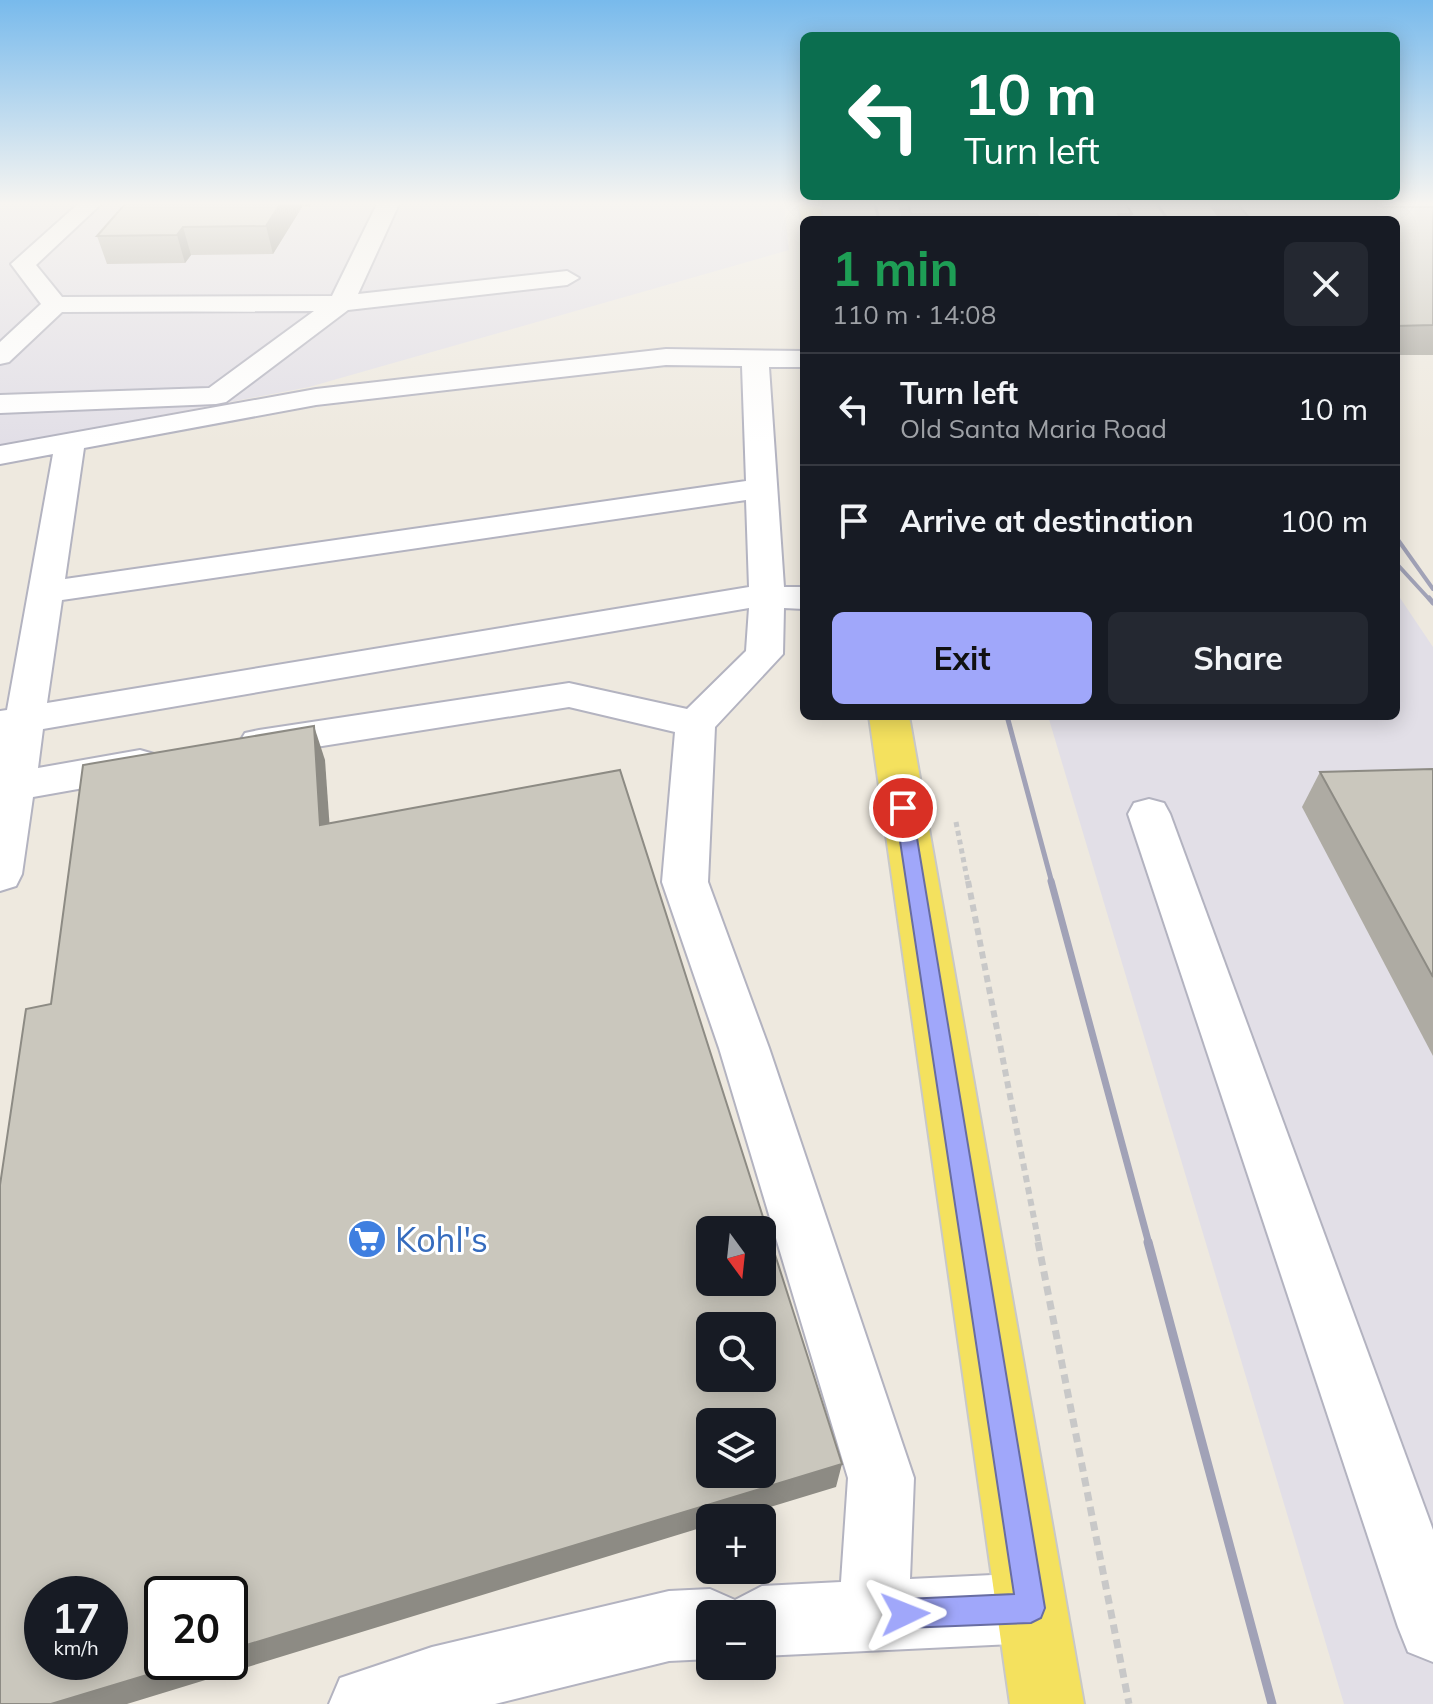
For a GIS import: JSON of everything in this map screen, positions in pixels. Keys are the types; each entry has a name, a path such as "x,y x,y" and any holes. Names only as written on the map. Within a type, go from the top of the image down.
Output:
{"main road":[{"path":"890,720 1047,1704"}],"lane":[{"path":"38,284 55,305"},
{"path":"0,404 216,396 341,303 350,284"},
{"path":"0,356 55,305 341,303 517,284"},
{"path":"0,455 316,397 666,357 800,359"},
{"path":"755,358 767,597 764,654 695,724 685,882 744,1048 881,1478 874,1615"},
{"path":"0,874 14,786 12,722 45,592 70,444"},
{"path":"45,592 761,488"},
{"path":"12,722 741,597 800,598"},
{"path":"225,749 569,695 695,724"},
{"path":"14,786 180,757"},
{"path":"1149,814 1433,1627"},
{"path":"776,1620 1031,1608"},
{"path":"366,1704 432,1683 669,1626 696,1625"}],"path":[{"path":"953,810 1129,1704"}],"shaded area":[{"path":"0,284 672,284 309,387 0,446"},
{"path":"1400,598 1433,647 1433,1704 1344,1704 1049,720 1400,720"}],"building":[{"path":"1400,284 1433,284 1433,325 1400,326"},
{"name":"Kohl's","path":"314,726 320,825 620,770 763,1216 696,1216 696,1296 776,1296 776,1258 842,1464 776,1484 776,1408 696,1408 696,1488 763,1488 710,1504 696,1504 696,1508 248,1645 248,1576 144,1576 144,1676 51,1704 0,1704 0,1185 26,1009 51,1004 83,765"},
{"path":"1433,769 1433,977 1320,772"}],"railway":[{"path":"1400,543 1433,589"},
{"path":"1400,567 1430,600"},
{"path":"1429,598 1433,603"},
{"path":"1008,720 1052,883"},
{"path":"1051,881 1149,1244"},
{"path":"1148,1242 1272,1704"}],"place":[{"name":"Kohl's","path":"367,1239"}],"route":[{"path":"903,808 1031,1608 905,1614"}]}
